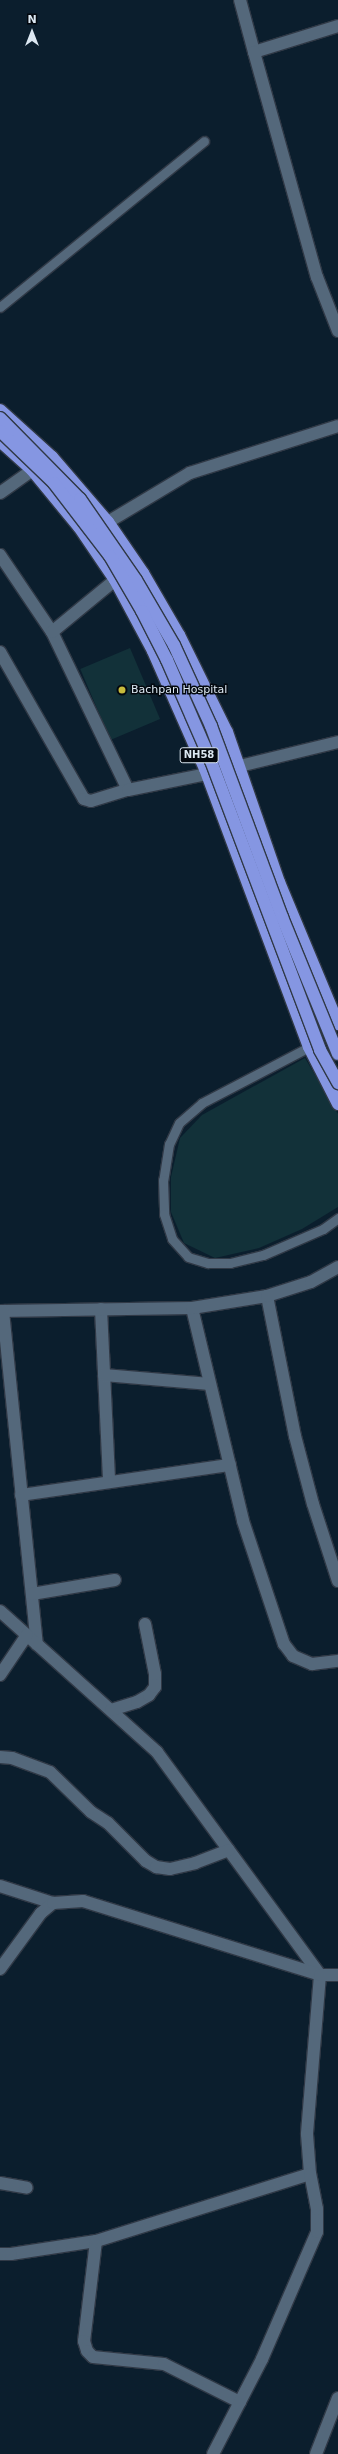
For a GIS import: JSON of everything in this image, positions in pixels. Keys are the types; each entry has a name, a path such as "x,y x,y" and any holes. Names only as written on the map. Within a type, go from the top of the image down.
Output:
{"highway":[{"name":"NH58","path":"0,410 52,457 108,522 143,573 179,635 217,710 239,766 278,882 338,1024"},
{"path":"0,418 80,499 136,580 174,645 211,726 282,917 338,1054"},
{"path":"0,431 54,483 110,556 142,611 166,660 211,761 320,1050 338,1084"},
{"name":"NH58","path":"0,441 32,470 79,527 115,580 153,651 207,774 309,1047 338,1104"}],"street":[{"path":"240,0 317,277 338,332"},
{"path":"254,52 338,26"},
{"path":"108,522 190,473 338,426"},
{"path":"0,493 52,457"},
{"path":"0,555 52,632 128,790"},
{"path":"52,632 115,580"},
{"path":"0,652 84,799 91,801 128,790 207,774 338,742"},
{"path":"37,1644 1,1311 192,1308 267,1296 311,1282 338,1267"},
{"path":"267,1296 295,1436 313,1504 338,1581"},
{"path":"192,1308 243,1520 284,1644 293,1656 312,1664 338,1661"},
{"path":"101,1309 109,1480"},
{"path":"104,1375 210,1384"},
{"path":"21,1495 109,1480 230,1465"},
{"path":"32,1594 114,1580"},
{"path":"0,1611 158,1752 320,1975 307,2134 310,2174 317,2209 317,2232 262,2359 213,2454"},
{"path":"111,1710 150,1696 155,1687 155,1674 145,1624"},
{"path":"0,1675 27,1636"},
{"path":"0,1757 12,1758 50,1772 91,1812 108,1823 146,1861 156,1867 170,1868 195,1863 229,1850"},
{"path":"0,1886 53,1903 83,1901 320,1975 338,1974"},
{"path":"0,1969 41,1913 53,1903"},
{"path":"0,2254 11,2254 96,2242 310,2174"},
{"path":"0,2183 27,2188"},
{"path":"96,2242 84,2341 87,2351 93,2357 164,2364 240,2402"},
{"path":"316,2454 338,2398"}],"lane":[{"path":"0,307 204,141"},
{"path":"309,1047 202,1103 179,1123 169,1144 163,1180 164,1214 172,1239 188,1257 208,1263 230,1263 263,1255 323,1229 338,1218"}],"building":[{"path":"130,648 160,719 110,740 80,669"},
{"path":"305,1058 338,1114 338,1207 302,1229 259,1248 215,1258 184,1243 171,1212 171,1177 180,1138 202,1115"}],"place":[{"name":"Bachpan Hospital","path":"122,690"}]}
